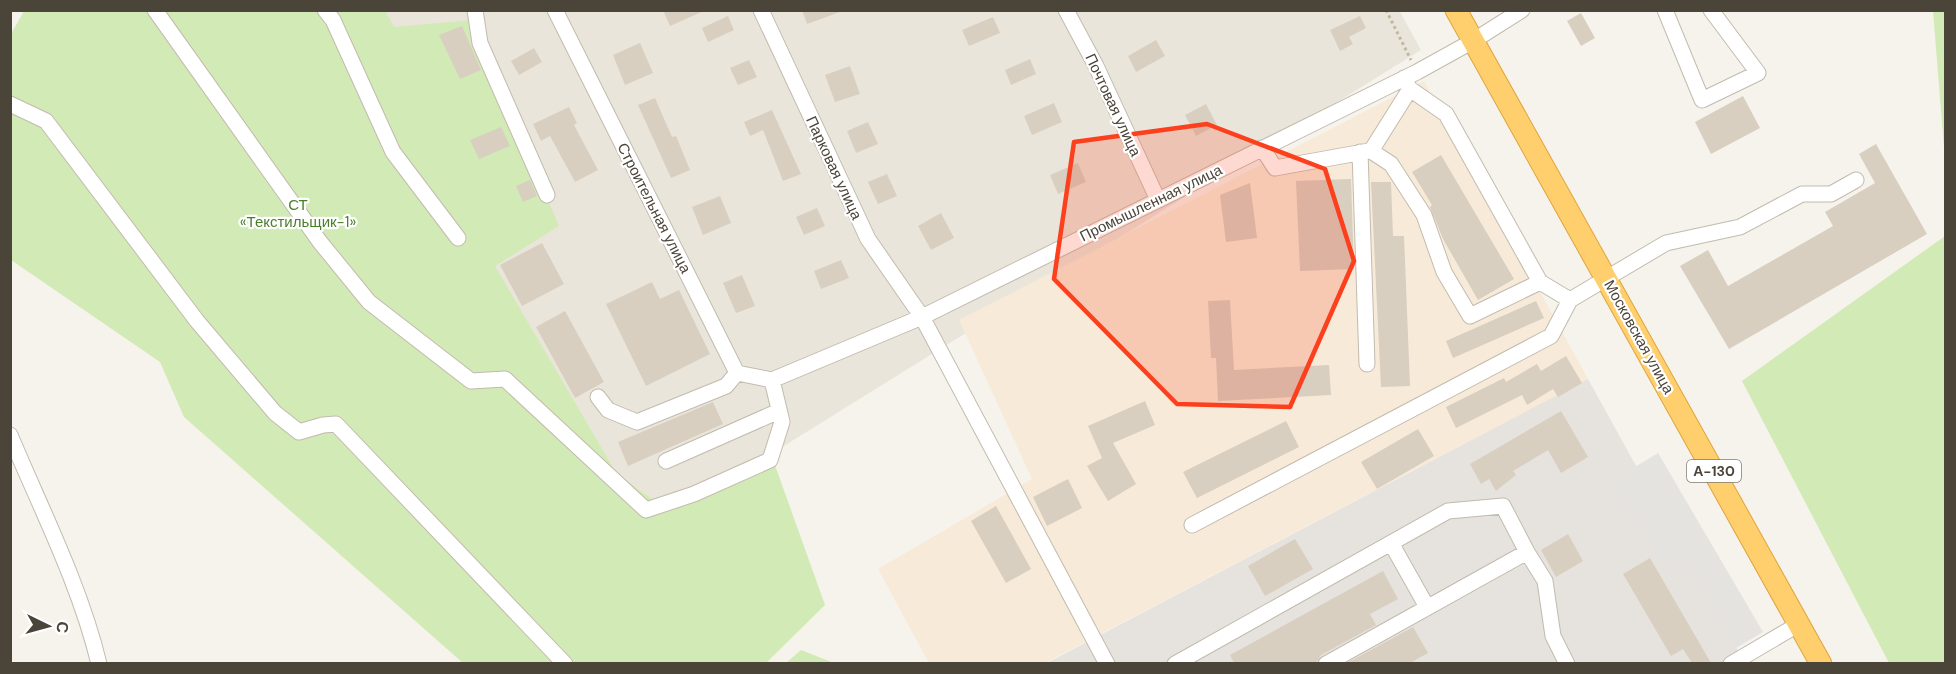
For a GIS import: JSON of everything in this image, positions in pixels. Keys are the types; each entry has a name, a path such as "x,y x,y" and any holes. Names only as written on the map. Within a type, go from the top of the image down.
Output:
{"highway":[{"name":"Московская улица","path":"1456,10 1821,663"}],"street":[{"path":"155,10 307,224 369,302 471,381 505,379 646,510 694,494 770,459 782,422 772,380 737,373 726,386 637,422 608,410 598,397"},
{"path":"325,10 333,20 393,152 458,238"},
{"name":"Строительная улица","path":"555,10 737,373"},
{"name":"Парковая улица","path":"761,10 868,239 922,317 1107,663"},
{"name":"Почтовая улица","path":"1066,10 1096,66 1158,200"},
{"name":"Промышленная улица","path":"772,380 922,317 1262,148 1410,79 1522,10"},
{"path":"1665,10 1702,100 1758,73 1712,10"},
{"path":"478,11 480,43 547,195"},
{"path":"1366,364 1366,152 1410,79 1446,114 1540,282 1570,300"},
{"path":"10,104 46,121 198,321 275,413 299,432 323,424 336,424 565,663"},
{"path":"1262,148 1275,168 1366,152 1391,164 1424,215 1444,273 1470,316 1540,282"},
{"path":"1192,525 1551,336 1570,300 1666,243 1740,227 1802,194 1831,194 1856,180"},
{"path":"666,461 779,411"},
{"path":"10,435 72,584 93,639 99,663"},
{"path":"1175,663 1448,511 1503,506 1545,581 1553,636 1567,663"},
{"path":"1391,543 1427,607"},
{"path":"1326,663 1527,552"},
{"path":"1731,663 1799,624"}],"path":[{"path":"1386,10 1410,79"}],"highlighted area":[{"path":"1207,124 1325,169 1354,261 1290,407 1177,404 1054,279 1074,142"}],"shaded area":[{"path":"1399,10 1421,50 771,454 657,502 617,474 494,266 385,11"},
{"path":"1424,81 1588,379 1045,663 929,663 878,569 1032,479 959,320"},
{"path":"1588,379 1745,663 1045,664"},
{"path":"1658,453 1763,632 1736,648 1688,566 1669,577 1612,481"}],"green space":[{"name":"СТ «Текстильщик-1»","path":"385,10 394,27 472,20 559,226 495,266 617,474 657,502 771,454 825,605 766,663 463,663 184,417 160,362 11,260 11,34 24,11"},
{"path":"1933,11 1945,11 1945,160"},
{"path":"1945,236 1945,663 1889,663 1742,381"},
{"path":"801,650 834,663 786,663"}],"building":[{"path":"663,10 706,10 670,26"},
{"path":"802,10 839,10 840,12 807,24"},
{"path":"1581,13 1595,38 1581,46 1567,21"},
{"path":"728,16 734,30 708,42 702,28"},
{"path":"1360,16 1366,28 1349,37 1353,44 1340,51 1330,30"},
{"path":"993,17 1000,33 969,46 962,30"},
{"path":"462,26 481,70 460,79 439,35"},
{"path":"1156,40 1165,56 1136,72 1128,56"},
{"path":"640,43 653,73 625,85 613,55"},
{"path":"534,48 542,62 519,75 511,61"},
{"path":"1030,59 1036,74 1011,85 1005,70"},
{"path":"749,60 757,77 738,85 730,68"},
{"path":"850,66 860,94 835,102 825,75"},
{"path":"1743,96 1760,128 1711,154 1695,122"},
{"path":"655,98 672,137 676,136 690,170 671,178 638,105"},
{"path":"1054,103 1062,122 1032,135 1024,116"},
{"path":"1206,104 1217,125 1196,136 1185,115"},
{"path":"569,107 577,123 574,125 598,170 575,182 550,136 541,141 533,124"},
{"path":"772,110 801,174 783,181 763,130 750,136 744,122"},
{"path":"868,122 878,144 856,153 847,131"},
{"path":"501,127 510,146 479,159 470,140"},
{"path":"1876,144 1927,234 1729,349 1680,266 1708,250 1728,286 1833,226 1825,212 1875,183 1859,154"},
{"path":"1441,155 1514,279 1478,300 1443,239 1430,207 1432,205 1412,172"},
{"path":"1078,163 1086,182 1058,194 1050,175"},
{"path":"887,174 897,196 878,204 868,182"},
{"path":"1351,179 1354,269 1300,271 1296,181"},
{"path":"530,180 537,196 523,202 516,186"},
{"path":"1371,182 1391,182 1393,236 1404,236 1410,386 1381,387"},
{"path":"1250,183 1257,238 1226,242 1220,195"},
{"path":"720,196 731,223 703,235 692,207"},
{"path":"817,208 825,226 804,235 796,217"},
{"path":"941,213 954,238 931,250 918,226"},
{"path":"542,243 564,284 522,306 500,265"},
{"path":"841,260 849,278 821,289 814,271"},
{"path":"742,275 755,306 736,313 723,283"},
{"path":"652,282 660,299 679,290 710,354 646,386 606,304"},
{"path":"1230,300 1234,370 1329,365 1331,395 1218,401 1216,358 1211,358 1208,301"},
{"path":"1536,301 1544,318 1453,358 1446,341"},
{"path":"565,311 604,382 575,398 536,327"},
{"path":"1566,356 1582,383 1558,397 1553,389 1527,405 1522,395 1456,428 1446,407 1504,378 1506,382 1537,364 1541,371"},
{"path":"1145,401 1155,425 1113,443 1136,484 1108,501 1087,466 1102,458 1088,426"},
{"path":"713,402 723,424 628,466 618,442"},
{"path":"1561,411 1588,457 1561,473 1548,450 1513,471 1516,475 1496,491 1489,479 1481,484 1470,464"},
{"path":"1286,421 1299,447 1197,498 1183,472"},
{"path":"1418,429 1434,456 1377,489 1361,462"},
{"path":"1068,479 1082,508 1047,526 1033,497"},
{"path":"996,506 1031,569 1006,583 971,521"},
{"path":"1568,534 1583,561 1556,577 1541,550"},
{"path":"1295,539 1313,569 1265,596 1248,566"},
{"path":"1650,558 1711,663 1692,663 1683,649 1671,656 1623,574"},
{"path":"1383,571 1398,599 1370,614 1376,625 1321,655 1316,663 1234,663 1230,655"},
{"path":"1413,627 1428,653 1410,663 1347,663"}]}
